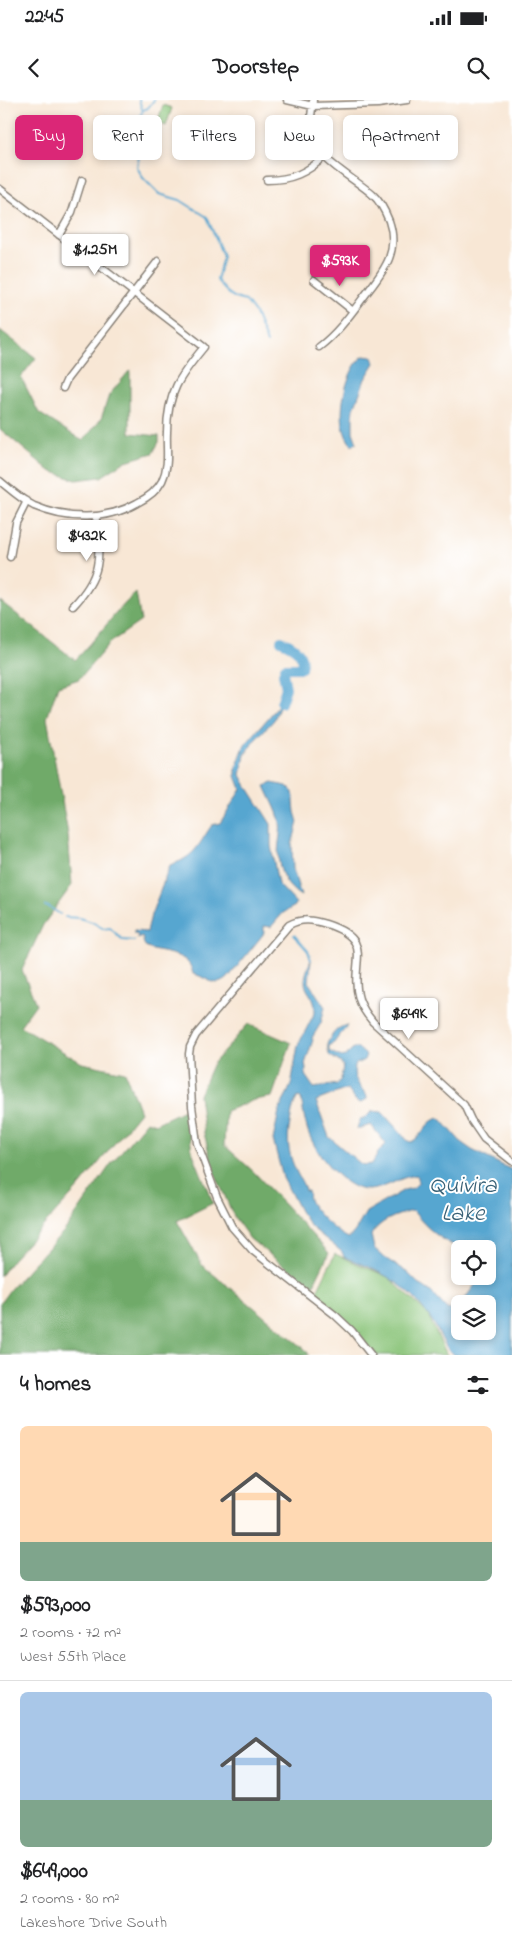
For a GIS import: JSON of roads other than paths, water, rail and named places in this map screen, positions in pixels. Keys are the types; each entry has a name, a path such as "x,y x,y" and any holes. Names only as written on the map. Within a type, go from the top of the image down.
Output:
{"street":[{"path":"287,100 313,103 378,104 407,100"},
{"path":"267,180 281,180 304,174 320,160"},
{"path":"319,347 334,336 382,274 394,242 384,210 374,196 329,160"},
{"path":"59,235 72,212 82,180"},
{"path":"0,189 204,347 186,369 174,390 167,418 167,467 161,482 148,497 125,510 80,517 56,513 33,506 0,481"},
{"path":"63,388 66,379 158,261"},
{"path":"314,280 353,311"},
{"path":"10,557 16,523 27,502"},
{"path":"73,606 87,591 96,575 99,559 96,516"},
{"path":"371,1355 352,1331 335,1315 253,1251 237,1236 226,1218 201,1157 194,1130 189,1054 190,1047 196,1036 289,925 301,920 308,920 344,930 356,943 358,951 358,998 366,1014 464,1104 484,1139 512,1161"}],"water":[{"path":"363,356 373,357 375,363 365,379 353,411 353,432 357,443 352,445 346,437 343,426 343,399 346,386 356,363"},
{"path":"281,703 274,720 254,741 245,755 241,775 271,824 271,846 278,884 296,903 295,906 283,913 271,927 264,926 264,933 228,978 215,983 193,974 187,961 175,955 147,948 142,937 137,939 138,935 134,934 134,931 147,932 151,915 170,865 189,856 197,848 212,825 220,823 241,789 236,776 236,769 244,746"},
{"path":"272,783 287,786 293,792 298,822 292,845 293,869 301,896 285,880 278,858 280,822 265,786"},
{"name":"Quivira Lake","path":"311,960 309,983 325,1007 321,1023 312,1038 305,1064 305,1075 314,1088 337,1084 341,1079 343,1066 329,1055 327,1044 332,1035 340,1028 347,1025 334,1043 329,1045 329,1051 342,1057 347,1055 353,1048 358,1048 366,1055 364,1060 356,1064 354,1073 367,1099 361,1103 357,1102 347,1089 316,1101 329,1137 361,1164 372,1164 379,1151 386,1144 371,1125 357,1129 360,1119 365,1118 372,1111 382,1112 411,1142 419,1136 431,1121 440,1118 462,1143 512,1170 512,1355 453,1355 446,1347 431,1319 413,1297 393,1280 371,1268 344,1257 342,1252 311,1227 300,1211 283,1178 273,1140 279,1111 291,1085 298,1045 315,1012 313,999 305,986","holes":["298,1097 301,1098 306,1125 316,1148 331,1168 350,1184 359,1189 369,1190 381,1188 410,1176 416,1175 418,1177 418,1183 413,1188 404,1190 366,1212 349,1238 332,1227 315,1209 292,1161 288,1143 289,1130 293,1106"]}],"waterway":[{"path":"139,100 142,109"},
{"path":"154,100 148,108 143,110 137,123 141,146 137,167 143,178 159,194 180,200 207,217 223,256 217,280 229,294 246,301 255,313 267,343"},
{"path":"281,641 290,645 300,654 302,663 301,668 285,668 283,673 286,688 281,703"},
{"path":"45,906 60,914"},
{"path":"65,917 79,918 92,922 104,929 110,928 123,940 134,941"},
{"path":"294,935 308,951 311,960"}]}
